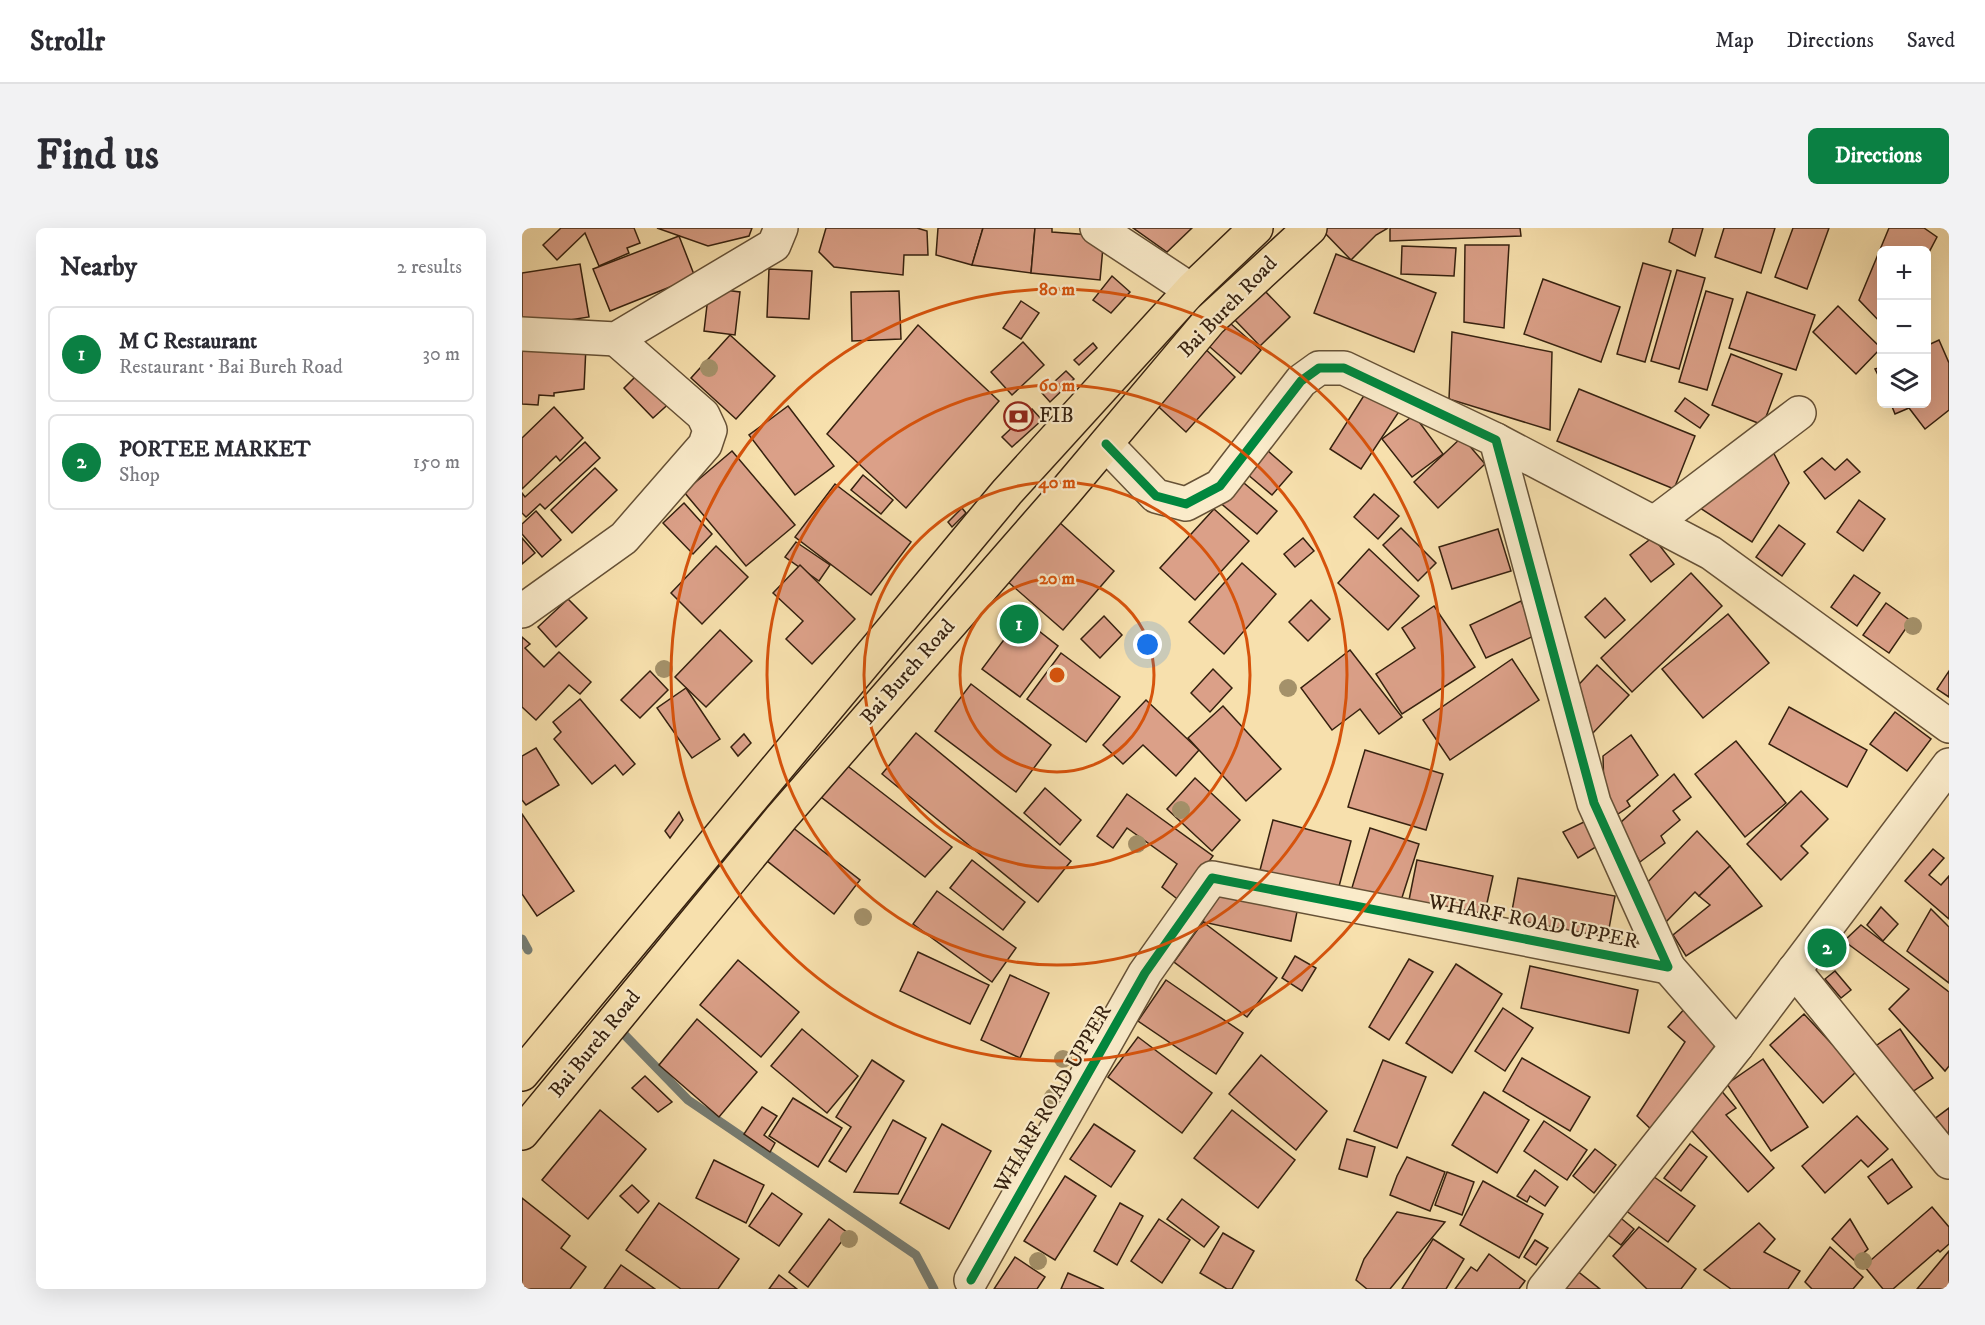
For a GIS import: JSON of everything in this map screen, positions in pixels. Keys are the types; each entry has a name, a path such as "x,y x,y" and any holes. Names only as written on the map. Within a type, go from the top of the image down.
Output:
{"highway":[{"name":"Bai Bureh Road","path":"522,1074 1007,492 1191,290 1256,228"},
{"name":"Bai Bureh Road","path":"522,1132 781,818 1106,444 1210,320 1310,228"}],"street":[{"path":"522,334 616,339 774,245 781,228"},
{"path":"1096,228 1191,290"},
{"path":"522,611 624,538 705,445 710,430 703,415 616,339"},
{"path":"1106,444 1156,496 1186,504 1220,486 1301,381 1319,368 1344,368 1496,440 1711,554 1949,726"},
{"path":"1654,523 1799,413"},
{"name":"WHARF ROAD UPPER","path":"1496,440 1594,803 1668,967"},
{"path":"1544,1289 1737,1046 1949,765"},
{"name":"WHARF ROAD UPPER","path":"971,1280 1145,973 1212,878 1668,967"},
{"path":"1668,967 1737,1046"},
{"path":"1794,970 1949,1162"}],"building":[{"path":"561,228 634,228 640,243 627,248 629,253 599,266 585,233 557,260 543,245"},
{"path":"657,228 752,228 749,236 708,246"},
{"path":"826,228 917,228 927,231 928,255 904,255 903,275 834,267 819,252"},
{"path":"938,228 983,228 972,265 936,255"},
{"path":"983,228 1035,228 1031,273 972,265"},
{"path":"1035,228 1052,228 1052,232 1104,236 1100,280 1031,273"},
{"path":"1133,228 1192,228 1167,252"},
{"path":"1320,228 1388,228 1376,235 1351,260"},
{"path":"1390,228 1520,228 1521,236 1390,241"},
{"path":"1673,228 1703,228 1695,256 1669,242"},
{"path":"1724,228 1775,228 1761,273 1715,257"},
{"path":"1793,228 1829,228 1807,289 1775,277"},
{"path":"1889,228 1924,228 1937,237 1931,248 1931,246 1882,246"},
{"path":"679,236 695,277 610,311 593,269"},
{"path":"1465,245 1509,245 1504,328 1464,322"},
{"path":"1402,246 1456,248 1454,276 1401,274"},
{"path":"1336,254 1436,293 1414,352 1314,313"},
{"path":"1877,257 1877,319 1859,300"},
{"path":"1643,263 1671,271 1645,362 1617,354"},
{"path":"580,264 589,317 544,324 522,324 522,273"},
{"path":"769,269 812,271 809,319 767,317"},
{"path":"1677,270 1705,278 1679,369 1651,361"},
{"path":"1112,276 1130,292 1111,313 1093,300"},
{"path":"1543,279 1620,307 1601,362 1524,334"},
{"path":"709,288 740,292 735,335 704,331"},
{"path":"1263,289 1290,317 1260,346 1233,318"},
{"path":"899,291 901,339 852,341 851,292"},
{"path":"1706,291 1733,299 1707,390 1679,382"},
{"path":"1747,292 1815,315 1796,370 1729,348"},
{"path":"1021,301 1039,313 1021,339 1003,328"},
{"path":"1838,306 1877,344 1877,352 1856,374 1813,332"},
{"path":"1223,317 1261,350 1241,374 1203,341"},
{"path":"918,325 999,401 906,508 827,434"},
{"path":"1452,332 1552,352 1550,430 1449,399"},
{"path":"730,335 775,376 736,419 691,378"},
{"path":"1939,340 1949,363 1949,410 1925,429 1909,408 1931,408 1931,344"},
{"path":"1023,342 1044,365 1012,395 991,372"},
{"path":"522,343 586,346 584,389 554,393 554,396 539,395 538,405 522,404"},
{"path":"1093,343 1097,348 1079,365 1074,360"},
{"path":"1199,343 1235,377 1186,432 1149,398"},
{"path":"1731,354 1782,374 1763,425 1712,405"},
{"path":"644,368 674,399 653,418 624,388"},
{"path":"1066,371 1074,379 1050,402 1042,393"},
{"path":"1370,386 1402,407 1361,469 1330,449"},
{"path":"1579,389 1695,436 1674,489 1557,441"},
{"path":"1685,398 1709,415 1700,428 1675,411"},
{"path":"788,406 834,466 795,495 749,435"},
{"path":"554,407 583,438 560,461 556,456 522,489 522,438"},
{"path":"1893,408 1909,408 1895,414"},
{"path":"1032,409 1042,420 1012,447 1002,437"},
{"path":"1414,415 1443,454 1412,477 1382,439"},
{"path":"1462,437 1485,464 1438,508 1414,482"},
{"path":"585,442 600,458 545,509 540,504 526,517 522,513 522,493 525,497"},
{"path":"1770,446 1789,483 1752,542 1697,506"},
{"path":"1267,450 1292,472 1272,495 1247,474"},
{"path":"732,451 795,525 746,566 684,492"},
{"path":"1822,458 1835,470 1847,459 1860,472 1825,499 1804,472"},
{"path":"595,468 617,490 572,533 551,510"},
{"path":"863,475 893,500 881,514 851,490"},
{"path":"1238,478 1277,511 1257,534 1218,501"},
{"path":"835,484 911,542 871,595 795,537"},
{"path":"1374,494 1399,516 1378,539 1354,517"},
{"path":"1859,500 1885,519 1863,551 1837,532"},
{"path":"684,503 712,534 693,554 663,523"},
{"path":"962,508 966,513 952,527 948,522"},
{"path":"1214,509 1249,541 1195,600 1160,568"},
{"path":"536,511 561,540 542,557 522,534 522,524"},
{"path":"1059,522 1114,571 1063,630 1007,581"},
{"path":"1779,525 1805,544 1782,576 1756,557"},
{"path":"1401,528 1436,563 1418,581 1383,545"},
{"path":"1498,529 1511,571 1452,589 1439,547"},
{"path":"1653,537 1674,564 1651,582 1630,555"},
{"path":"522,538 535,553 522,564"},
{"path":"1303,538 1314,551 1295,567 1284,554"},
{"path":"796,542 830,565 819,581 785,557"},
{"path":"716,546 748,577 702,624 671,593"},
{"path":"1369,549 1419,596 1388,630 1338,583"},
{"path":"1242,563 1276,594 1224,654 1189,622"},
{"path":"800,565 855,619 812,664 786,639 803,621 773,593"},
{"path":"1691,573 1722,606 1632,692 1601,658"},
{"path":"1854,575 1880,593 1857,626 1831,607"},
{"path":"1605,598 1625,620 1605,638 1585,617"},
{"path":"568,599 587,618 556,647 538,627"},
{"path":"1311,600 1330,619 1308,641 1289,622"},
{"path":"1521,601 1536,635 1486,658 1470,625"},
{"path":"1886,603 1911,621 1889,653 1863,635"},
{"path":"1434,606 1475,667 1402,714 1376,674 1415,648 1402,628"},
{"path":"1728,614 1769,663 1703,718 1662,669"},
{"path":"1104,616 1122,635 1100,658 1081,639"},
{"path":"1021,617 1058,646 1020,697 982,669"},
{"path":"720,630 752,661 706,707 675,677"},
{"path":"522,637 530,644 525,648 544,667 559,652 591,682 580,694 569,685 536,720 522,707"},
{"path":"1350,650 1402,717 1379,734 1360,709 1332,730 1301,688"},
{"path":"1061,653 1120,697 1086,742 1027,699"},
{"path":"1512,659 1539,700 1450,760 1423,720"},
{"path":"1597,665 1629,695 1592,734 1575,719 1586,708 1571,693"},
{"path":"1213,669 1232,688 1210,712 1191,693"},
{"path":"650,671 668,690 640,718 621,700"},
{"path":"1949,671 1949,697 1937,689"},
{"path":"971,684 1051,745 1016,792 935,731"},
{"path":"686,688 720,739 692,758 657,708"},
{"path":"580,699 635,764 623,775 615,765 592,784 554,739 561,732 553,722"},
{"path":"1146,700 1199,750 1176,776 1143,745 1123,764 1103,745"},
{"path":"1223,706 1281,769 1246,801 1188,738"},
{"path":"1789,707 1867,750 1847,787 1769,744"},
{"path":"1895,712 1931,739 1907,771 1870,744"},
{"path":"916,733 1071,861 1038,902 882,774"},
{"path":"744,734 751,743 738,756 731,747"},
{"path":"1631,735 1658,775 1627,801 1630,806 1618,814 1604,793 1603,756"},
{"path":"1736,741 1786,803 1745,837 1695,774"},
{"path":"536,748 559,785 526,805 522,800 522,756"},
{"path":"1365,750 1443,774 1426,830 1348,807"},
{"path":"845,764 952,847 925,877 821,797"},
{"path":"1674,774 1691,797 1673,811 1680,820 1661,836 1665,843 1640,862 1619,824"},
{"path":"1195,778 1240,820 1212,851 1167,809"},
{"path":"1045,788 1081,820 1060,845 1024,813"},
{"path":"1801,791 1828,819 1801,846 1808,853 1781,880 1747,844"},
{"path":"1127,794 1213,856 1180,901 1162,887 1177,864 1127,828 1113,848 1097,836"},
{"path":"679,812 683,820 670,838 665,831"},
{"path":"522,814 574,891 537,916 522,894"},
{"path":"783,820 860,880 834,914 757,853"},
{"path":"1273,820 1351,841 1337,894 1259,874"},
{"path":"1586,821 1599,845 1578,858 1563,832"},
{"path":"1370,828 1419,844 1399,907 1351,891"},
{"path":"1697,831 1730,866 1699,896 1695,892 1663,925 1641,889"},
{"path":"1933,849 1944,858 1929,875 1941,885 1949,876 1949,919 1905,881"},
{"path":"972,860 1025,902 1003,930 950,888"},
{"path":"1417,860 1493,876 1483,921 1408,905"},
{"path":"1730,866 1762,906 1686,956 1673,935 1710,905 1699,896"},
{"path":"1518,878 1615,896 1606,945 1509,927"},
{"path":"1212,889 1298,907 1291,941 1203,922"},
{"path":"937,891 1016,948 992,982 913,924"},
{"path":"1881,907 1898,924 1883,941 1867,925"},
{"path":"1931,909 1949,927 1949,983 1907,951"},
{"path":"1203,922 1277,978 1247,1017 1174,962"},
{"path":"1861,925 1949,992 1949,1066 1945,1071 1889,1009 1909,989 1844,941"},
{"path":"918,952 989,985 970,1024 900,991"},
{"path":"1295,956 1316,968 1302,991 1282,978"},
{"path":"1409,959 1433,972 1389,1040 1369,1027"},
{"path":"738,960 799,1012 761,1057 700,1005"},
{"path":"1456,964 1502,994 1452,1073 1406,1043"},
{"path":"1530,966 1638,990 1629,1033 1521,1008"},
{"path":"1835,971 1851,990 1841,998 1825,979"},
{"path":"1010,975 1049,993 1020,1058 981,1040"},
{"path":"1166,980 1243,1033 1216,1074 1138,1021"},
{"path":"1688,1005 1717,1043 1653,1131 1637,1116 1685,1042 1668,1027"},
{"path":"1503,1008 1533,1028 1505,1071 1475,1051"},
{"path":"1804,1014 1857,1071 1823,1103 1770,1045"},
{"path":"697,1019 757,1072 719,1117 659,1065"},
{"path":"802,1029 858,1076 827,1113 771,1066"},
{"path":"1900,1029 1933,1078 1903,1098 1870,1050"},
{"path":"1138,1037 1212,1093 1182,1133 1108,1077"},
{"path":"1261,1055 1327,1111 1296,1150 1229,1094"},
{"path":"1522,1058 1590,1097 1570,1131 1503,1091"},
{"path":"1763,1059 1808,1127 1771,1151 1727,1084"},
{"path":"872,1060 904,1081 846,1172 829,1161 851,1127 836,1117"},
{"path":"1383,1060 1426,1077 1397,1148 1354,1131"},
{"path":"645,1076 672,1102 658,1112 632,1088"},
{"path":"1719,1088 1736,1108 1726,1115 1774,1168 1748,1192 1683,1121"},
{"path":"1484,1092 1529,1120 1497,1173 1452,1145"},
{"path":"793,1098 842,1128 818,1167 769,1136"},
{"path":"762,1107 777,1116 764,1135 775,1143 770,1152 744,1134"},
{"path":"1949,1108 1949,1149 1929,1123"},
{"path":"600,1110 646,1149 588,1219 542,1180"},
{"path":"1232,1110 1295,1160 1258,1208 1194,1158"},
{"path":"1857,1116 1888,1149 1868,1167 1861,1160 1825,1193 1802,1166"},
{"path":"893,1120 926,1138 898,1194 854,1192"},
{"path":"1544,1121 1587,1150 1567,1180 1524,1151"},
{"path":"942,1124 991,1151 949,1229 900,1203"},
{"path":"1094,1124 1135,1151 1111,1187 1070,1159"},
{"path":"1347,1139 1375,1147 1367,1177 1339,1169"},
{"path":"1690,1144 1707,1157 1681,1191 1664,1178"},
{"path":"1595,1149 1616,1165 1594,1193 1573,1176"},
{"path":"1407,1157 1445,1172 1430,1211 1390,1195"},
{"path":"1892,1159 1912,1187 1888,1204 1868,1177"},
{"path":"714,1160 764,1185 746,1223 696,1198"},
{"path":"1535,1170 1558,1187 1545,1206 1530,1196 1527,1202 1517,1196"},
{"path":"1447,1172 1474,1182 1462,1215 1435,1205"},
{"path":"1650,1174 1695,1206 1668,1242 1621,1207"},
{"path":"1065,1176 1096,1196 1055,1260 1024,1241"},
{"path":"1483,1181 1543,1214 1519,1258 1460,1225"},
{"path":"632,1185 649,1201 638,1213 620,1196"},
{"path":"772,1193 802,1214 779,1246 749,1226"},
{"path":"522,1198 570,1236 561,1248 586,1267 570,1289 527,1289 522,1285"},
{"path":"1182,1199 1219,1227 1204,1247 1167,1219"},
{"path":"659,1203 739,1259 718,1289 681,1289 626,1250"},
{"path":"1120,1203 1143,1216 1117,1265 1094,1251"},
{"path":"1932,1207 1949,1227 1949,1244 1940,1252 1938,1250 1893,1289 1883,1289 1864,1266"},
{"path":"1611,1210 1634,1229 1621,1245 1598,1227"},
{"path":"1397,1212 1445,1222 1390,1289 1367,1289 1356,1280 1364,1259"},
{"path":"829,1219 848,1233 808,1287 789,1272"},
{"path":"1159,1219 1190,1240 1162,1283 1131,1261"},
{"path":"1850,1219 1868,1249 1855,1261 1832,1239"},
{"path":"1759,1223 1775,1239 1764,1252 1800,1271 1788,1289 1731,1289 1704,1270"},
{"path":"1639,1227 1696,1269 1681,1289 1647,1289 1613,1256"},
{"path":"1223,1233 1254,1251 1232,1289 1227,1289 1200,1273"},
{"path":"1433,1239 1464,1259 1446,1289 1402,1289"},
{"path":"1535,1240 1548,1248 1536,1265 1524,1257"},
{"path":"1830,1247 1863,1277 1853,1289 1812,1289 1805,1282"},
{"path":"1949,1251 1949,1289 1917,1289"},
{"path":"1489,1254 1525,1281 1519,1289 1455,1289 1471,1267 1477,1271"},
{"path":"1015,1257 1045,1277 1037,1289 994,1289"},
{"path":"621,1265 655,1289 604,1289"},
{"path":"1576,1270 1600,1289 1562,1289"},
{"path":"1068,1273 1104,1289 1061,1289"},
{"path":"779,1275 797,1289 769,1289"}],"waterway":[{"path":"522,939 528,950"},
{"path":"616,1026 688,1100 916,1255 934,1289"}],"cycle path":[{"path":"971,1280 1145,973 1212,878 1668,967 1594,803 1496,440 1344,368 1319,368 1301,381 1220,486 1186,504 1156,496 1106,444"}],"place":[{"name":"FIB","path":"1018,416"},
{"name":"M C Restaurant","path":"1019,624"},
{"name":"PORTEE MARKET","path":"1827,948"}]}
